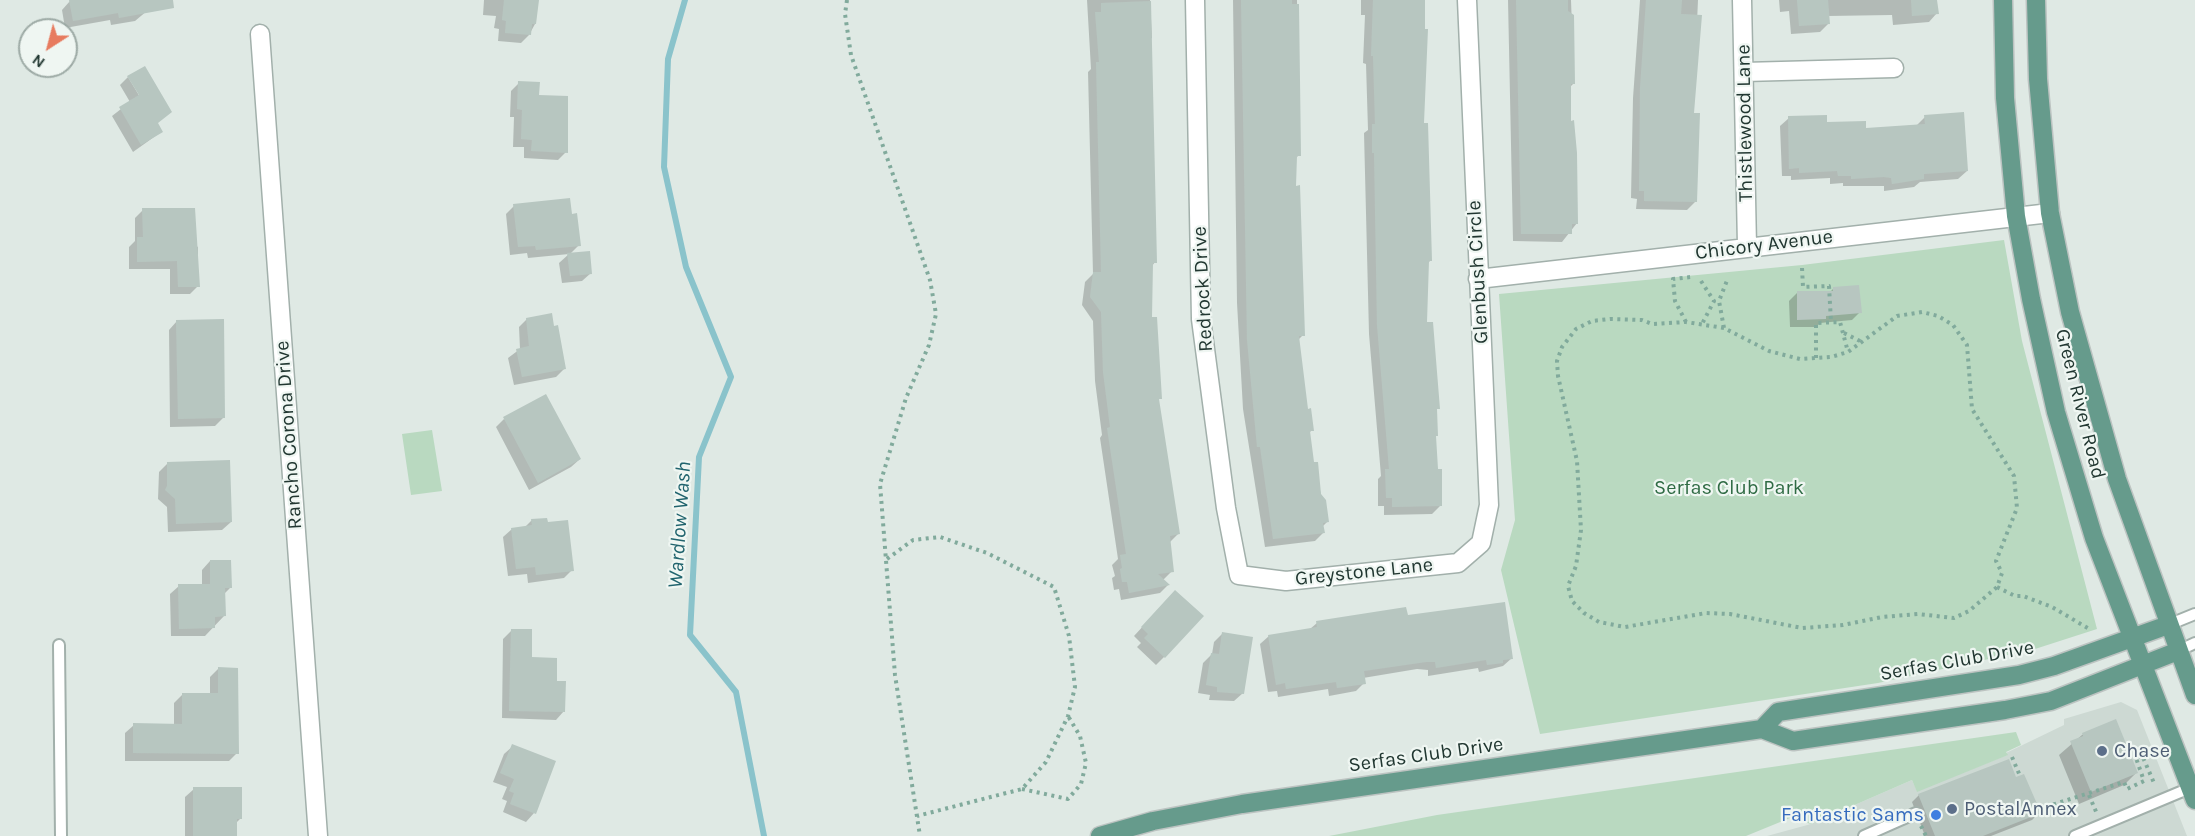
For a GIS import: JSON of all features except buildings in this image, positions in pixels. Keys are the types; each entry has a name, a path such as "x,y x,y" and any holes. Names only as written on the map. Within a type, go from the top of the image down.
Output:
{"main road":[{"name":"Green River Road","path":"2002,0 2005,98 2016,216 2031,299 2056,412 2083,508 2192,794"},
{"name":"Green River Road","path":"2036,0 2038,79 2050,213 2082,363 2117,479 2195,695"},
{"name":"Serfas Club Drive","path":"1100,836 1153,821 1242,804 1762,729 1778,712 2019,675 2168,625"},
{"path":"1762,729 1792,741 2005,710 2051,701 2178,651"}],"street":[{"name":"Redrock Drive","path":"1195,0 1201,319 1226,508 1239,575"},
{"name":"Glenbush Circle","path":"1467,0 1490,505 1481,543"},
{"name":"Thistlewood Lane","path":"1742,0 1748,246"},
{"name":"Rancho Corona Drive","path":"260,34 318,836"},
{"path":"1744,72 1894,68"},
{"name":"Chicory Avenue","path":"1478,279 1748,246 2050,213"},
{"name":"Greystone Lane","path":"1239,575 1286,581 1458,562 1481,543"}],"lane":[{"name":"Serfas Club Drive","path":"2168,625 2195,614"},
{"path":"2178,651 2195,643"},
{"path":"59,645 61,836"},
{"path":"2074,836 2192,794"},
{"path":"1864,836 1916,813"}],"path":[{"path":"847,0 844,14 851,55 930,280 936,314 929,345 906,398 880,484 895,675 920,836"},
{"path":"1802,268 1803,287 1829,286 1831,322"},
{"path":"1686,322 1675,301 1673,279 1691,277"},
{"path":"1701,324 1728,278"},
{"path":"1701,281 1716,301 1724,328"},
{"path":"1922,312 1938,316 1953,325 1967,345 1972,409 2014,476 2017,508 1996,561 2002,573 1996,587 1969,611 1954,618 1918,614 1882,617 1843,625 1802,628 1730,614 1706,613 1625,627 1599,622 1584,614 1572,601 1568,586 1576,566 1581,530 1577,461 1557,361 1562,347 1576,330 1592,321 1642,320 1652,324 1686,322 1724,328 1770,351 1800,359 1848,352 1897,316 1922,312"},
{"path":"1816,358 1816,323 1840,322 1848,352"},
{"path":"1843,332 1862,342"},
{"path":"887,559 913,540 940,537 987,554 1054,587 1069,636 1075,687 1068,716 1046,762 1022,789"},
{"path":"1996,587 2015,596 2023,596 2052,607 2091,630"},
{"path":"916,816 1022,789 1068,799 1081,784 1086,763 1080,736 1068,716"},
{"path":"2039,809 2124,782 2127,789 2144,781 2136,758 2142,755 2154,783"},
{"path":"2012,757 2020,776"}],"shaded area":[{"path":"2121,702 2137,710 2187,836 1767,836 1811,824 1912,780 1917,791 2007,755 2006,753 2064,725 2064,719"}],"green space":[{"name":"Serfas Club Park","path":"2004,240 2022,341 2097,629 2035,649 1878,683 1540,734 1501,570 1515,520 1499,294 1802,265"},
{"path":"432,430 442,491 411,495 402,434"},
{"path":"2016,732 2021,745 2006,752 2008,755 1917,792 1912,780 1811,824 1790,818 1746,836 1329,836 1437,815"}],"waterway":[{"name":"Wardlow Wash","path":"685,0 668,59 664,167 686,267 731,377 699,457 690,635 736,692 764,836"}],"place":[{"name":"Chase","path":"2102,751"},
{"name":"PostalAnnex","path":"1952,809"},
{"name":"Fantastic Sams","path":"1936,815"}]}
